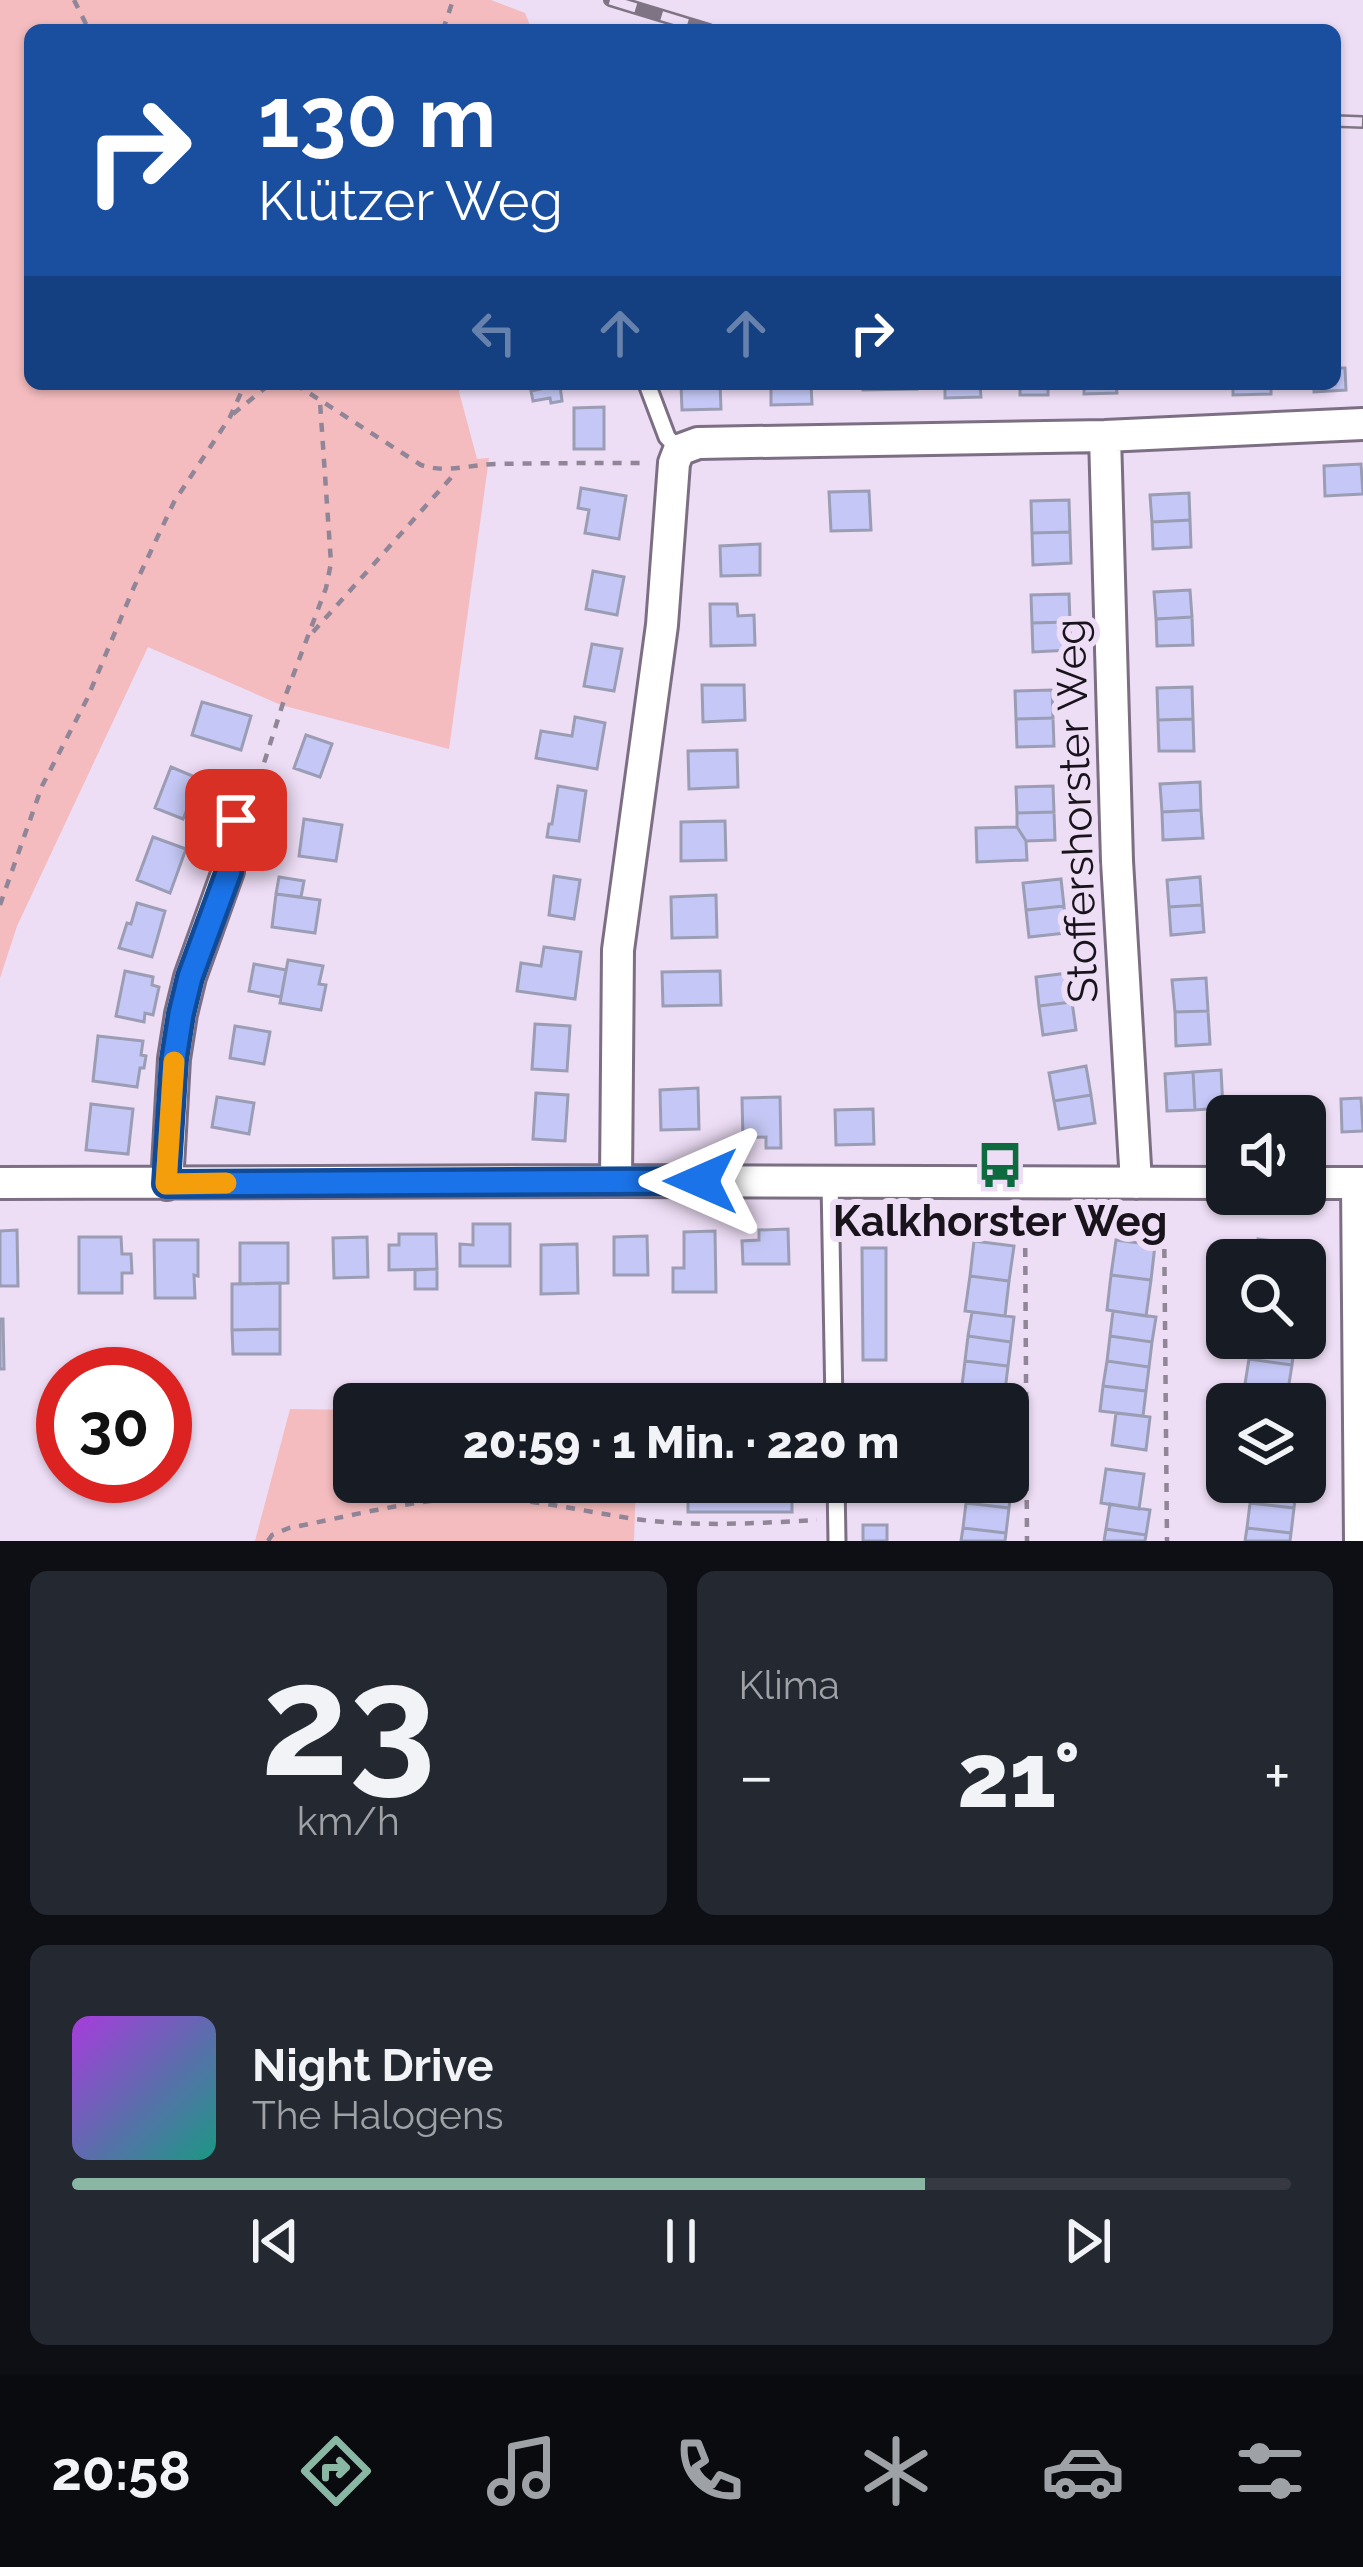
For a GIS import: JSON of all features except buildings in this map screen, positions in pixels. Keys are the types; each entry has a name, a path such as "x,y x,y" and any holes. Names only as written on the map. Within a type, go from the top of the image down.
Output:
{"street":[{"path":"616,1181 617,950 662,625 676,456 698,443 1105,436 1363,424"},
{"name":"Stoffershorster Weg","path":"1105,436 1117,861 1150,1183"},
{"path":"166,1184 181,1014 229,871 236,820"},
{"path":"0,1183 1206,1183"},
{"path":"1326,1183 1360,1184 1360,1541"}],"lane":[{"path":"649,390 676,456"},
{"path":"830,1182 834,1383"},
{"path":"837,1503 837,1541"}],"path":[{"path":"0,905 42,786 87,699 134,587 174,502 242,390"},
{"path":"230,417 263,390"},
{"path":"304,390 435,470 676,456"},
{"path":"236,820 257,785 326,588 331,563 320,402"},
{"path":"309,637 458,470"},
{"path":"1025,1183 1027,1541"},
{"path":"1150,1183 1167,1541"},
{"path":"268,1541 289,1528 473,1497 687,1523 837,1519"}],"shaded area":[{"path":"0,0 491,0 525,13 530,24 24,24 24,390 459,390 477,459 489,458 449,749 281,705 148,647 17,926 0,978"},
{"path":"290,1409 333,1410 333,1503 635,1503 634,1541 255,1541"}],"railway":[{"path":"610,0 689,24"},
{"path":"1341,121 1363,122"}],"slow traffic":[{"path":"174,1062 166,1184 226,1183"}],"place":[{"name":"Kalkhorster Weg","path":"1000,1165"}],"route":[{"path":"236,820 229,871 181,1014 166,1184 701,1181"}]}
